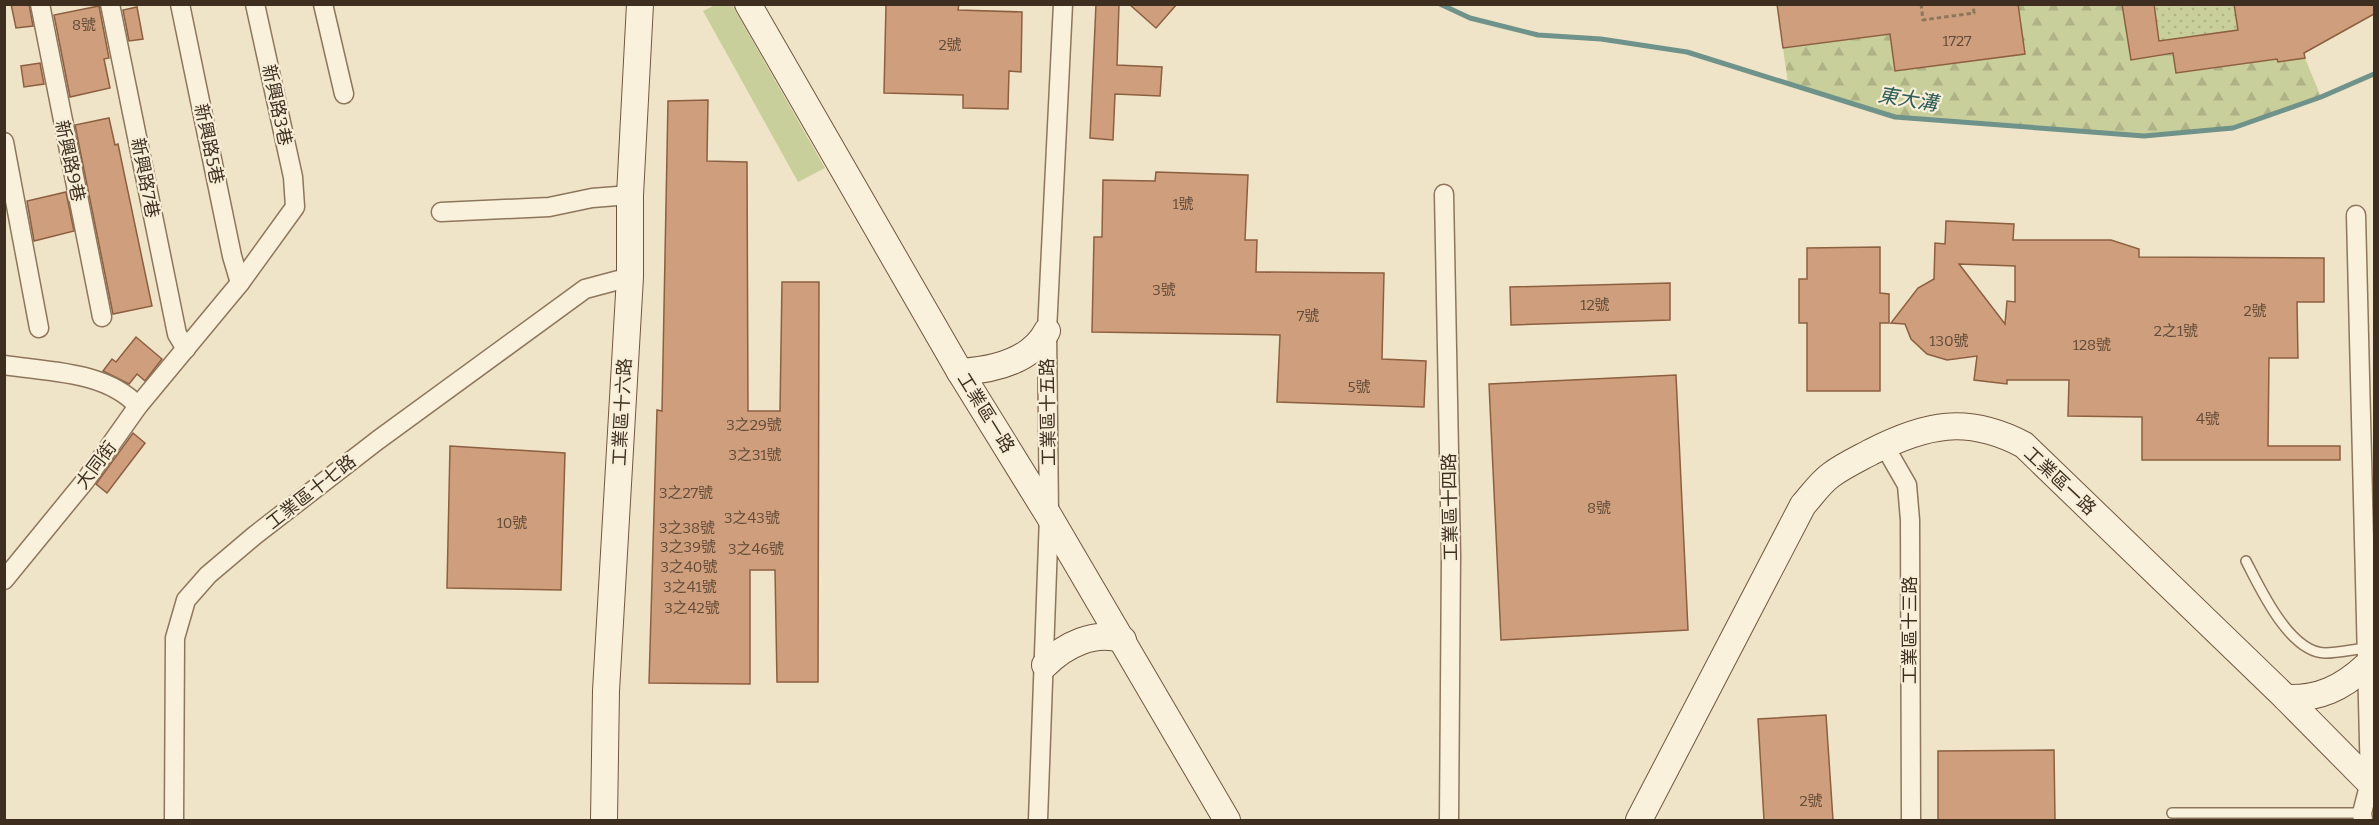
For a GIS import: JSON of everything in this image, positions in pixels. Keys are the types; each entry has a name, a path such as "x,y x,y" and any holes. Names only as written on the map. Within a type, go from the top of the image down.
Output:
{"street":[{"name":"新興路9巷","path":"40,4 102,317"},
{"name":"新興路7巷","path":"110,4 177,334 186,349"},
{"name":"新興路5巷","path":"180,4 232,256 240,283"},
{"name":"新興路3巷","path":"255,4 292,177 295,207"},
{"path":"323,4 344,94"},
{"name":"工業區十六路","path":"604,820 606,691 630,277 630,195 639,4"},
{"name":"工業區一路","path":"748,4 960,372 1049,516 1227,820"},
{"name":"工業區十五路","path":"1038,820 1046,665 1049,516 1047,331 1063,4"},
{"path":"4,142 39,328"},
{"name":"工業區十四路","path":"1444,194 1451,555 1449,820"},
{"path":"441,212 549,207 592,198 630,195"},
{"name":"大同街","path":"4,580 85,481 138,406 240,283 295,207"},
{"path":"2355,215 2372,785 2363,817"},
{"name":"工業區十七路","path":"174,820 176,638 186,600 208,575 254,536 378,440 585,289 630,277"},
{"path":"960,372 989,370 1022,356 1042,341 1047,331"},
{"path":"4,364 101,380 127,394 138,406"},
{"name":"工業區一路","path":"1639,820 1803,505 1831,475 1884,445 1922,430 1949,425 1981,427 2003,434 2024,445 2286,698 2372,785"},
{"name":"工業區十三路","path":"1884,445 1907,485 1910,520 1911,820"},
{"path":"1046,665 1066,648 1077,643 1102,637 1122,640"},
{"path":"2286,698 2302,699 2343,686 2367,657"}],"lane":[{"path":"2246,561 2273,611 2297,639 2323,653 2367,657"},
{"path":"2172,813 2363,817"}],"path":[{"path":"1921,4 1923,20 1974,13 1972,4"}],"green space":[{"path":"715,5 732,5 825,168 798,182 703,11"},
{"path":"2018,5 2122,5 2131,60 2161,55 2171,40 2176,73 2271,60 2271,25 2278,62 2305,58 2321,97 2233,128 2144,136 1895,117 1788,83 1783,48 1890,34 1895,71 2025,54"},
{"path":"2154,5 2268,5 2271,25 2162,55"}],"building":[{"path":"11,4 29,4 33,26 16,28"},
{"path":"886,4 959,4 958,10 1022,12 1021,72 1009,71 1008,109 963,108 963,95 884,93"},
{"path":"1096,4 1119,4 1117,65 1162,67 1160,96 1115,94 1113,140 1090,138"},
{"path":"1129,4 1177,4 1156,28"},
{"path":"1777,4 2018,4 2025,54 1895,71 1890,34 1783,48"},
{"path":"2122,4 2154,4 2159,41 2238,30 2234,4 2374,4 2374,14 2304,53 2305,58 2278,62 2277,59 2176,73 2173,53 2131,60"},
{"path":"99,6 109,58 104,59 110,88 70,97 54,15"},
{"path":"137,7 143,39 129,41 123,10"},
{"path":"40,63 44,84 24,87 21,66"},
{"path":"708,100 707,161 747,162 748,411 780,411 782,282 819,282 818,682 777,682 775,570 750,570 750,684 649,683 657,410 662,411 668,101"},
{"path":"109,118 115,145 118,144 152,306 113,314 75,125"},
{"path":"1156,172 1248,175 1245,240 1257,240 1256,272 1384,273 1382,359 1426,361 1424,407 1277,402 1280,335 1092,332 1094,237 1102,237 1103,180 1155,181"},
{"path":"66,192 74,231 34,241 27,201"},
{"path":"1946,221 2014,224 2013,240 2111,240 2139,249 2139,257 2324,258 2324,302 2297,302 2298,358 2269,358 2268,446 2340,446 2340,460 2142,460 2142,417 2068,416 2069,380 2007,380 2007,384 1974,380 1977,356 1947,360 1927,354 1911,339 1905,324 1891,323 1918,288 1934,279 1935,243 1945,244","holes":["1959,264 2015,266 2015,302 2007,301 2005,324"]},
{"path":"1880,247 1880,293 1889,294 1889,323 1880,323 1880,391 1807,391 1807,323 1799,323 1799,279 1807,279 1807,248"},
{"path":"1670,283 1670,320 1511,325 1510,287"},
{"path":"136,337 162,359 145,381 137,374 129,384 103,371 112,359 116,362"},
{"path":"1676,375 1688,630 1501,640 1489,384"},
{"path":"133,433 145,443 107,493 96,484"},
{"path":"450,446 565,453 561,590 447,588"},
{"path":"1826,715 1833,820 1764,820 1758,719"},
{"path":"2054,750 2055,820 1938,820 1938,751"}],"waterway":[{"name":"東大溝","path":"1440,4 1470,18 1538,35 1601,39 1687,52 1895,117 2144,136 2233,128 2321,97 2374,74"}]}
